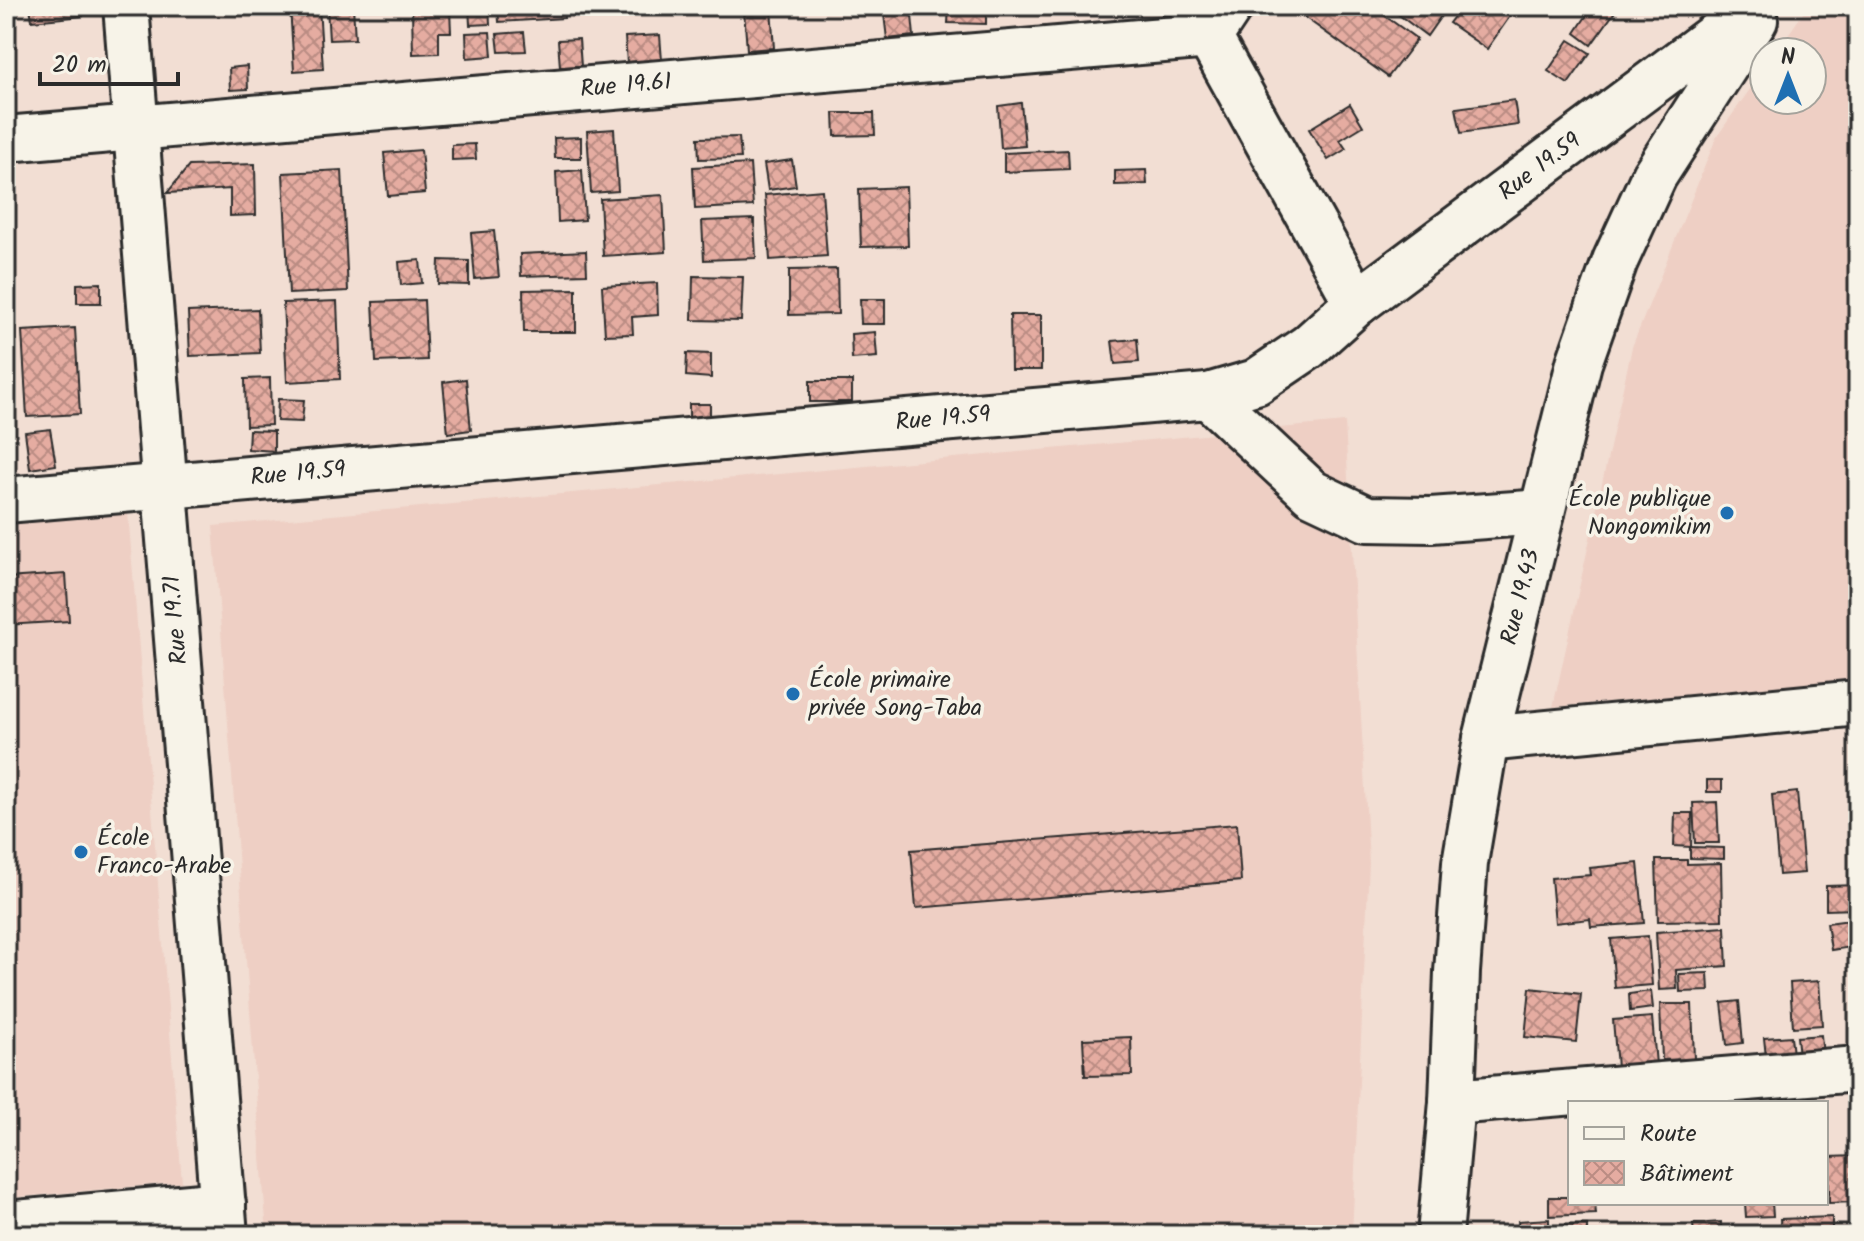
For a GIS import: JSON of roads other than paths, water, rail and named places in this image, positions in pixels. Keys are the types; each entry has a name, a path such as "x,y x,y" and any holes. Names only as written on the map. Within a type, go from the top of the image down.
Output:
{"street":[{"name":"Rue 19.71","path":"126,6 224,1220"},
{"name":"Rue 19.59","path":"6,500 1208,396 1256,382 1308,347 1357,303 1755,6"},
{"name":"Rue 19.43","path":"1440,1235 1452,1102 1465,863 1486,739 1579,363 1615,261 1654,176 1763,6"},
{"name":"Rue 19.61","path":"6,139 136,129 1210,16"},
{"path":"1210,16 1357,303"},
{"path":"1208,396 1312,493 1367,519 1431,520 1542,512"},
{"path":"1486,739 1858,703"},
{"path":"1452,1102 1858,1069"},
{"path":"6,1224 224,1220"}],"place":[{"name":"École publique Nongomikim","path":"1727,513"},
{"name":"École primaire privée Song-Taba","path":"793,694"},
{"name":"École Franco-Arabe","path":"81,852"}]}
